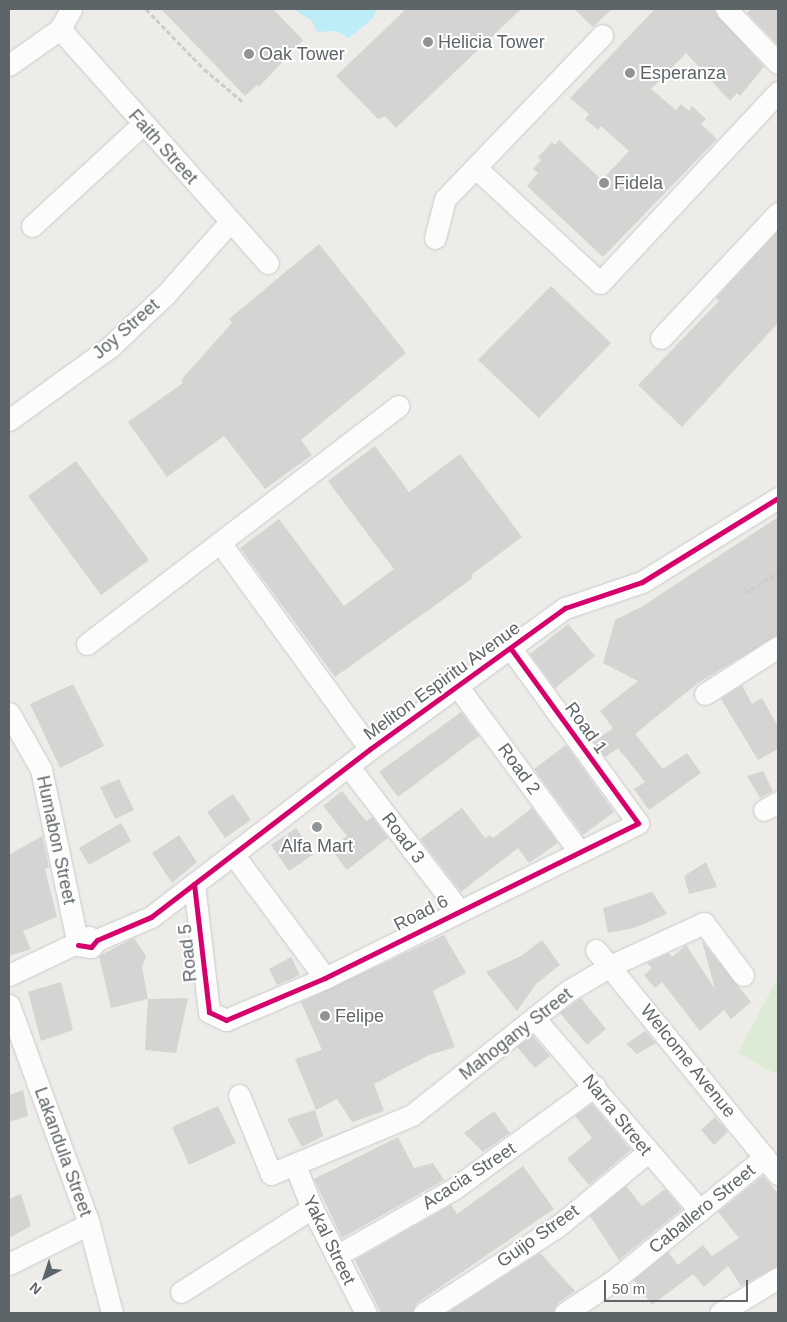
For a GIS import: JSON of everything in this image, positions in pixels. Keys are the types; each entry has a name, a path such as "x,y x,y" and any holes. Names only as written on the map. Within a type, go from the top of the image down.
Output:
{"street":[{"path":"9,65 60,29 71,9"},
{"path":"726,9 778,63"},
{"name":"Faith Street","path":"60,29 268,263"},
{"path":"435,238 445,199 602,35"},
{"path":"476,168 600,283 778,92"},
{"path":"32,226 143,124"},
{"path":"661,338 778,213"},
{"name":"Joy Street","path":"9,420 110,347 166,294 230,222"},
{"path":"87,644 221,544 398,406"},
{"name":"Meliton Espiritu Avenue","path":"9,975 151,917 370,749 511,649 565,608 642,582 778,498"},
{"path":"221,544 370,749"},
{"path":"705,694 778,647"},
{"name":"Road 1","path":"511,649 638,823"},
{"name":"Road 2","path":"458,686 579,851"},
{"name":"Humabon Street","path":"9,713 41,769 88,943"},
{"name":"Road 3","path":"349,767 458,909"},
{"name":"Road 6","path":"213,1017 226,1020 325,978 458,909 638,823"},
{"path":"232,854 325,978"},
{"name":"Road 5","path":"194,884 207,1003 213,1017"},
{"name":"Mahogany Street","path":"239,1095 271,1174 412,1115 535,1019 568,990 610,966 704,923 743,975"},
{"name":"Welcome Avenue","path":"596,950 778,1174"},
{"name":"Lakandula Street","path":"9,1005 89,1224 111,1308"},
{"name":"Narra Street","path":"535,1019 595,1086 647,1153 700,1211"},
{"name":"Acacia Street","path":"336,1256 455,1188 595,1086"},
{"name":"Guijo Street","path":"424,1313 558,1226 647,1153"},
{"name":"Caballero Street","path":"565,1313 613,1281 765,1157"},
{"name":"Yakal Street","path":"295,1165 312,1208 361,1311"},
{"path":"181,1292 312,1208"},
{"path":"9,1264 89,1224"},
{"path":"720,1313 778,1278"}],"path":[{"path":"146,9 204,69 243,102"},
{"path":"745,593 778,572"}],"green space":[{"path":"778,977 778,1075 738,1053"}],"water":[{"path":"293,9 377,10 372,19 349,38 336,31 317,32 312,21"}],"building":[{"name":"Oak Tower","path":"161,9 273,9 303,40 259,87 257,85 245,96"},
{"name":"Helicia Tower","path":"406,9 521,9 396,128 385,116 378,119 336,76"},
{"path":"574,9 612,9 593,27"},
{"path":"655,9 713,9 764,67 740,96 737,93 730,101 686,53 651,89 676,110 681,104 689,111 692,106 706,119 701,124 717,139 603,257 527,186 538,173 533,169 541,160 538,157 552,142 555,145 559,140 602,180 629,151 601,126 598,130 585,119 589,114 570,98"},
{"path":"751,9 778,9 778,45 747,13"},
{"path":"778,231 778,323 682,427 638,385 719,301 716,298"},
{"path":"319,244 406,353 301,440 312,455 265,489 224,436 167,477 128,422 183,383 181,380 232,323 229,319"},
{"path":"551,286 611,343 539,418 478,360"},
{"path":"375,446 409,492 460,454 522,537 471,575 473,578 335,677 240,548 279,519 344,606 394,569 328,481"},
{"path":"76,461 149,560 101,595 28,496"},
{"path":"778,517 778,635 698,683 635,734 663,769 687,753 701,773 649,810 634,789 645,782 618,748 605,757 594,742 613,728 600,711 638,681 603,663 615,620 643,606"},
{"path":"568,624 595,656 555,688 530,654"},
{"path":"73,684 104,746 60,768 30,704"},
{"path":"742,685 752,704 762,698 778,726 778,749 758,760 721,699"},
{"path":"461,712 479,736 398,797 379,772"},
{"path":"566,745 614,812 583,835 534,769"},
{"path":"763,771 773,791 760,798 747,776"},
{"path":"119,779 134,810 115,819 100,787"},
{"path":"342,791 366,821 372,817 388,838 347,870 331,849 347,836 323,806"},
{"path":"233,794 251,820 225,838 207,812"},
{"path":"462,808 485,838 490,835 493,838 532,808 558,843 529,863 518,848 461,892 420,839"},
{"path":"121,823 131,841 89,865 79,848"},
{"path":"296,828 314,854 289,871 271,845"},
{"path":"179,835 197,862 172,883 152,853"},
{"path":"42,836 49,867 45,869 57,917 23,931 31,949 9,956 9,855"},
{"path":"706,862 717,887 689,894 684,876"},
{"path":"652,892 667,914 634,928 608,933 603,908"},
{"path":"444,935 466,973 433,991 455,1047 429,1055 374,1084 384,1111 352,1122 337,1099 316,1110 295,1059 322,1050 301,1002"},
{"path":"134,938 146,956 142,967 148,999 111,1008 99,956"},
{"path":"542,940 560,965 536,984 517,1011 486,972 521,956"},
{"path":"702,941 751,1002 731,1019 724,1010 700,1031 662,982 655,988 644,975 652,968 647,963 669,953 672,957 686,945 715,989"},
{"path":"291,957 300,975 277,985 269,969"},
{"path":"61,982 73,1030 41,1041 28,992"},
{"path":"188,998 176,1053 145,1050 148,999"},
{"path":"581,998 606,1029 587,1045 560,1013"},
{"path":"645,1031 656,1043 637,1054 626,1044"},
{"path":"532,1035 550,1056 535,1068 517,1047"},
{"path":"23,1090 28,1116 9,1122 9,1095"},
{"path":"592,1104 631,1150 589,1185 567,1159 592,1138 575,1116"},
{"path":"218,1106 236,1143 189,1165 172,1127"},
{"path":"315,1110 323,1136 302,1147 287,1119"},
{"path":"494,1111 510,1133 483,1152 464,1133"},
{"path":"715,1117 728,1132 714,1145 701,1130"},
{"path":"398,1137 414,1168 433,1163 444,1180 342,1238 314,1179"},
{"path":"523,1166 554,1209 417,1303 412,1313 381,1313 355,1260 451,1205 457,1214"},
{"path":"763,1176 778,1193 778,1266 741,1286 728,1266 704,1287 693,1274 652,1305 634,1280 668,1252 678,1265 703,1245 712,1256 739,1238 718,1212"},
{"path":"626,1186 642,1206 665,1189 682,1209 619,1260 590,1216"},
{"path":"21,1194 31,1226 9,1238 9,1199"},
{"path":"540,1253 575,1291 558,1303 553,1313 447,1313"}],"cycle path":[{"path":"78,945 91,947 97,940 151,917 370,749 565,608 642,582 778,498"},
{"path":"194,884 209,1012 226,1020 325,978 638,823 511,649"}],"place":[{"name":"Helicia Tower","path":"428,42"},
{"name":"Oak Tower","path":"249,54"},
{"name":"Esperanza","path":"630,73"},
{"name":"Fidela","path":"604,183"},
{"name":"Alfa Mart","path":"317,827"},
{"name":"Felipe","path":"325,1016"}]}
